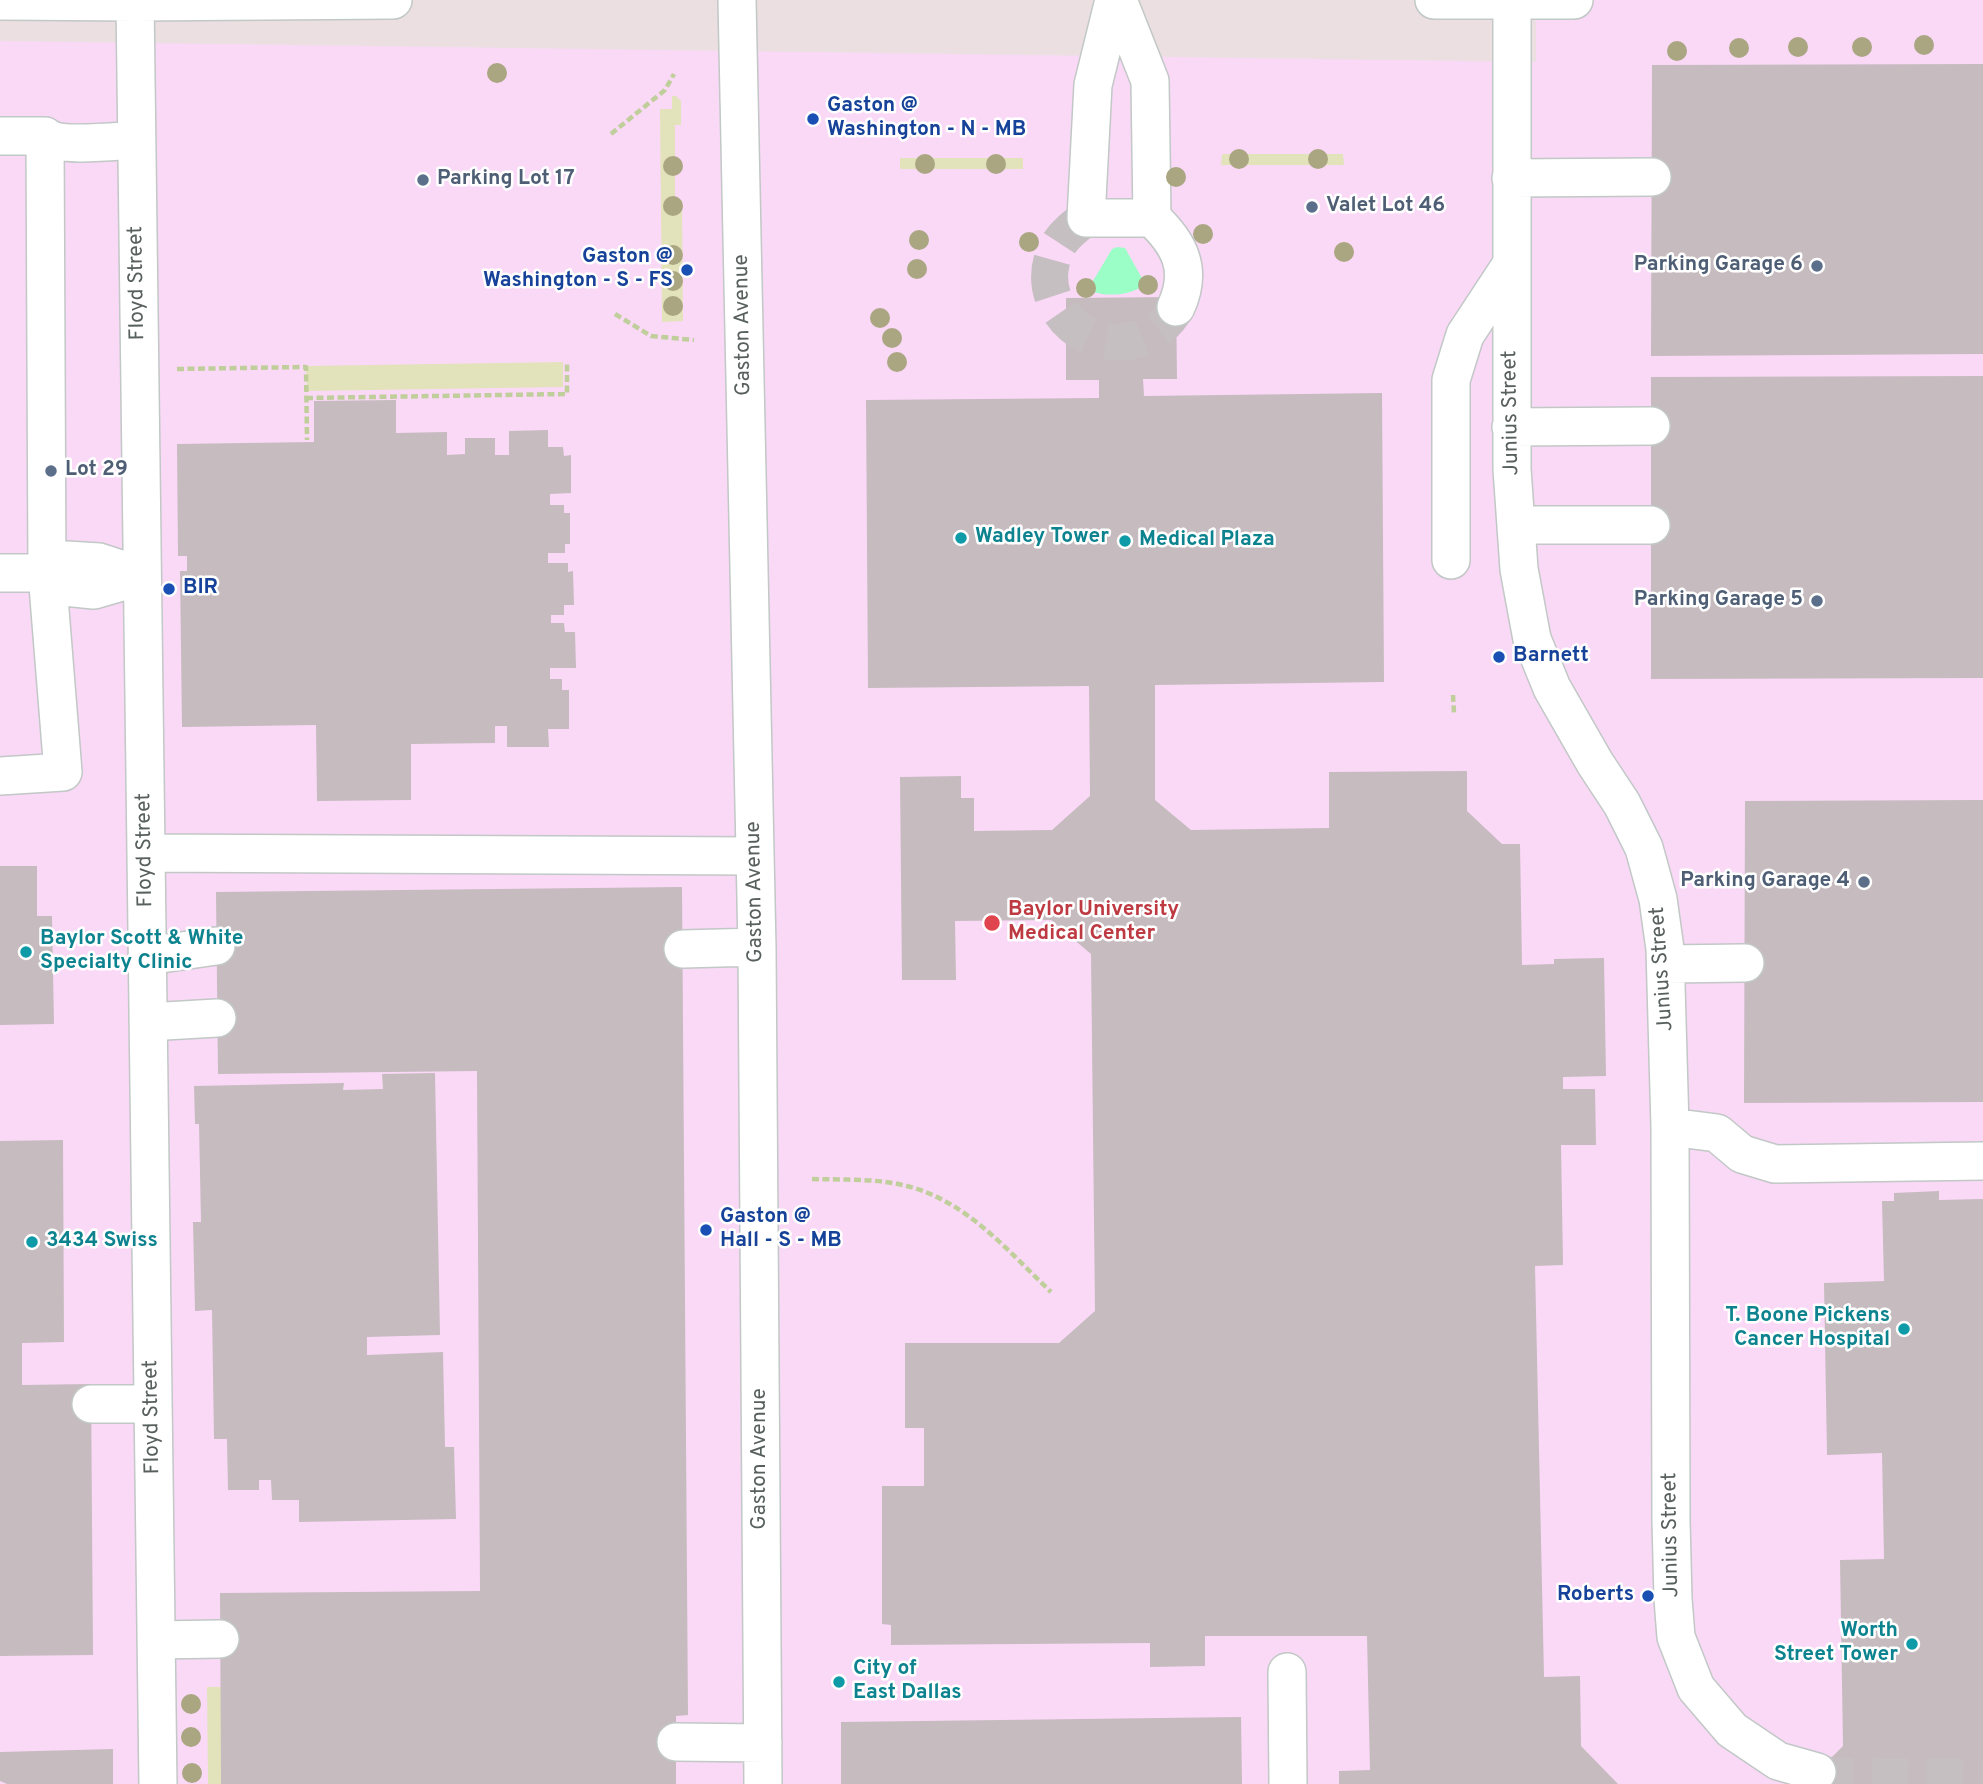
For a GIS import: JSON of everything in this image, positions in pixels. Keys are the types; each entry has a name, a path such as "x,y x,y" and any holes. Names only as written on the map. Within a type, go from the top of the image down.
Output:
{"street":[{"path":"0,1 393,0"},
{"name":"Gaston Avenue","path":"737,0 757,947 763,1784"},
{"path":"1116,0 1093,85 1086,218 1152,218 1167,232 1179,251 1184,272 1182,294 1176,307"},
{"path":"1116,0 1150,81 1152,218"},
{"path":"1434,0 1574,0"},
{"name":"Floyd Street","path":"135,1 158,1784"},
{"name":"Junius Street","path":"1512,1 1511,427 1519,569 1532,639 1552,688 1622,804 1644,848 1658,899 1666,964 1670,1127 1671,1521 1676,1637 1696,1688 1731,1730 1777,1761 1817,1772"},
{"path":"0,136 45,136 51,141 136,140"},
{"path":"0,776 63,772 47,573 45,136"},
{"path":"1511,178 1651,177"},
{"path":"1451,560 1451,380 1465,335 1511,265"},
{"path":"1511,427 1651,426"},
{"path":"1516,525 1651,525"},
{"path":"0,573 47,573 64,587 94,590 142,576"},
{"path":"146,853 755,856"},
{"path":"147,956 216,946"},
{"path":"683,949 757,947"},
{"path":"1666,964 1745,963"},
{"path":"148,1022 217,1018"},
{"path":"1670,1127 1717,1133 1742,1154 1775,1164 1983,1161"},
{"path":"91,1404 153,1404"},
{"path":"156,1640 220,1639"},
{"path":"1287,1672 1288,1784"},
{"path":"676,1742 763,1743"}],"path":[{"path":"611,134 665,90 674,74"},
{"path":"615,314 651,336 694,340"},
{"path":"306,398 567,394 566,362"},
{"path":"170,369 306,367 307,440"},
{"path":"1453,695 1454,713"},
{"path":"812,1179 875,1180 914,1188 957,1207 1051,1292"}],"shaded area":[{"name":"Baylor University Medical Center","path":"1536,0 1983,0 1983,1784 0,1784 0,41 1536,62"},
{"path":"672,96 681,101 681,125 675,125 675,200 682,200 683,321 662,322 660,109 672,109"},
{"path":"1222,154 1343,154 1344,165 1221,165"},
{"path":"900,158 1023,158 1023,169 900,169"},
{"path":"1125,248 1143,284 1134,291 1120,294 1094,292 1093,281 1112,249"},
{"path":"563,362 563,387 307,391 306,366"},
{"path":"207,1687 221,1687 221,1784 208,1784"}],"building":[{"name":"Parking Garage 6","path":"1983,64 1983,354 1651,356 1652,65"},
{"name":"Baylor University Medical Center","path":"1176,297 1177,379 1143,379 1144,396 1382,393 1384,682 1155,685 1155,800 1191,830 1329,828 1329,772 1467,771 1467,811 1502,844 1520,844 1522,965 1554,964 1554,959 1604,958 1606,1076 1563,1077 1563,1089 1595,1089 1596,1145 1561,1145 1563,1265 1535,1266 1544,1677 1580,1676 1581,1746 1618,1784 1339,1784 1339,1771 1370,1770 1367,1636 1205,1636 1205,1666 1150,1667 1150,1643 891,1645 891,1625 882,1624 882,1486 924,1486 924,1428 905,1428 905,1343 1059,1343 1095,1311 1091,954 1051,920 955,921 956,980 902,980 900,777 961,776 961,798 974,798 974,831 1052,830 1090,796 1089,686 868,688 866,400 1099,398 1099,380 1066,380 1066,298"},
{"name":"Parking Garage 5","path":"1983,376 1983,678 1651,679 1651,377"},
{"path":"396,400 396,433 447,432 447,455 465,454 465,438 495,438 495,455 509,455 509,431 548,430 548,447 563,447 564,456 571,455 571,493 550,494 550,505 564,505 564,513 570,513 570,544 565,544 565,553 548,553 548,563 568,563 568,572 573,571 574,605 564,605 564,615 551,615 551,623 564,623 565,632 575,632 576,668 550,668 550,679 562,679 562,690 569,690 569,729 548,729 549,747 507,747 507,726 495,726 495,743 411,744 411,800 317,801 316,725 182,727 180,571 187,571 187,556 178,556 177,444 314,442 314,401"},
{"name":"Parking Garage 4","path":"1983,800 1983,1102 1744,1103 1745,801"},
{"name":"Baylor Scott & White Specialty Clinic","path":"0,866 37,866 37,916 52,916 54,1024 0,1025"},
{"path":"682,887 688,1715 676,1716 676,1784 221,1784 220,1593 480,1591 477,1071 218,1074 216,892"},
{"path":"435,1073 440,1335 367,1337 367,1355 443,1352 445,1447 454,1447 456,1519 299,1522 299,1500 272,1500 271,1480 259,1480 259,1490 228,1490 227,1439 214,1439 212,1310 195,1311 193,1222 201,1222 199,1124 195,1124 194,1086 344,1083 343,1090 383,1089 382,1074"},
{"path":"63,1140 64,1342 22,1343 22,1385 91,1384 93,1655 0,1656 0,1141"},
{"path":"1939,1191 1939,1200 1983,1199 1983,1784 1805,1784 1843,1746 1840,1560 1884,1559 1882,1453 1827,1455 1824,1283 1884,1281 1882,1201 1894,1201 1894,1193"},
{"path":"1241,1717 1242,1784 841,1784 841,1722"},
{"path":"113,1749 113,1784 7,1784 0,1781 0,1752"}],"tunnel":[{"path":"1086,218 1059,244 1050,271 1051,291 1059,309 1072,324 1088,336 1107,342 1128,341 1158,329 1176,307"},
{"path":"1817,1772 1830,1776 1983,1777"}],"place":[{"name":"Gaston @ Washington - N - MB","path":"813,119"},
{"name":"Parking Lot 17","path":"423,180"},
{"name":"Valet Lot 46","path":"1312,207"},
{"name":"Parking Garage 6","path":"1817,266"},
{"name":"Gaston @ Washington - S - FS","path":"687,270"},
{"name":"Lot 29","path":"51,471"},
{"name":"Wadley Tower","path":"961,538"},
{"name":"Medical Plaza","path":"1125,541"},
{"name":"BIR","path":"169,589"},
{"name":"Parking Garage 5","path":"1817,601"},
{"name":"Barnett","path":"1499,657"},
{"name":"Parking Garage 4","path":"1864,882"},
{"name":"Baylor University Medical Center","path":"992,923"},
{"name":"Baylor Scott & White Specialty Clinic","path":"26,952"},
{"name":"Gaston @ Hall - S - MB","path":"706,1230"},
{"name":"3434 Swiss","path":"32,1242"},
{"name":"T. Boone Pickens Cancer Hospital","path":"1904,1329"},
{"name":"Roberts","path":"1648,1596"},
{"name":"Worth Street Tower","path":"1912,1644"},
{"name":"City of East Dallas","path":"839,1682"}]}
